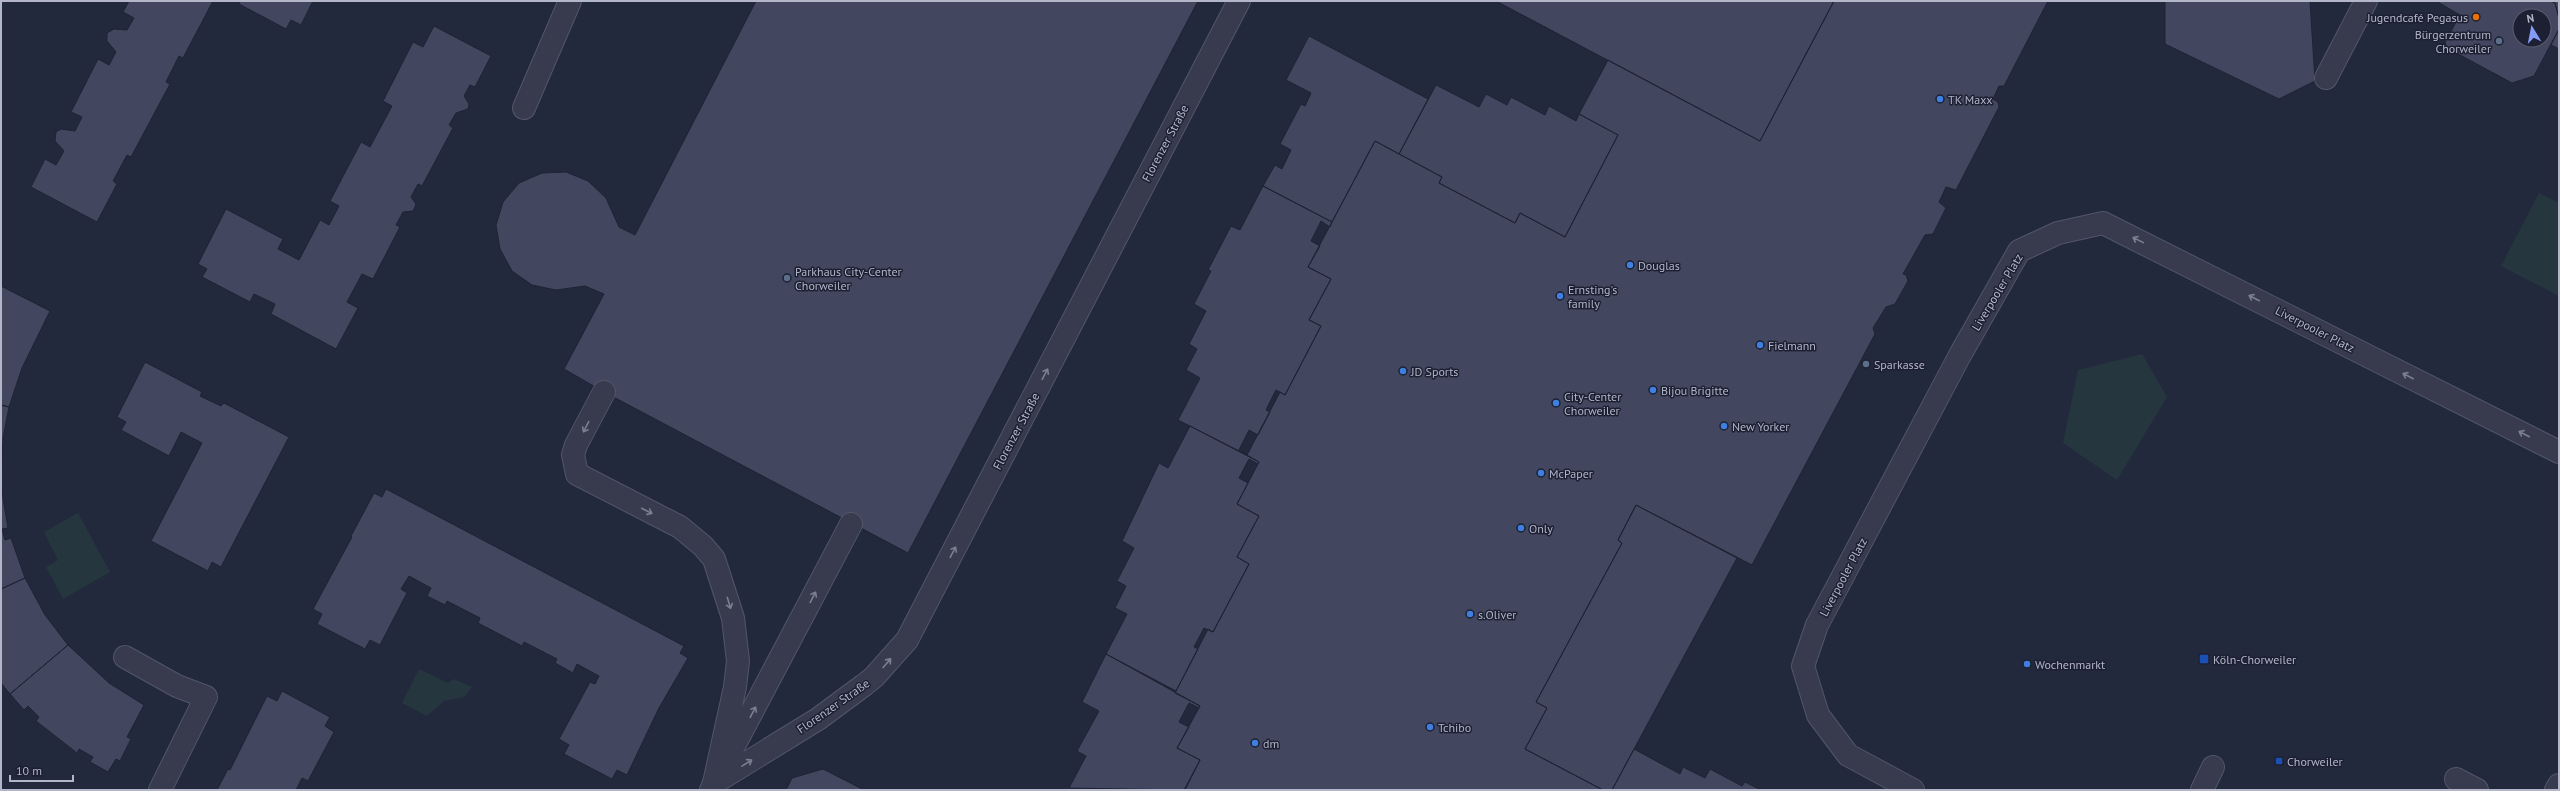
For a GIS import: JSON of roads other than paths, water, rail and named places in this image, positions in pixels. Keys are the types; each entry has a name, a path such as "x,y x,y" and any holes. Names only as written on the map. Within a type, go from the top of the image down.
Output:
{"street":[{"path":"524,108 570,1"},
{"name":"Florenzer Straße","path":"713,787 818,719 869,681 907,640 1239,1"},
{"path":"2326,78 2366,1"},
{"name":"Liverpooler Platz","path":"1913,790 1848,755 1818,715 1803,666 1817,625 1960,355 2019,251 2058,233 2103,223 2559,452"},
{"path":"604,392 576,446 573,455 577,474 680,527 703,546 714,559 733,618 737,643 735,687 713,787"},
{"path":"713,787 851,524"},
{"path":"125,657 177,686 206,697 160,790"},
{"path":"2202,790 2213,767"},
{"path":"2456,779 2477,790"},
{"path":"2556,790 2559,785"}],"place":[{"name":"Jugendcafé Pegasus","path":"2476,17"},
{"name":"Bürgerzentrum Chorweiler","path":"2499,41"},
{"name":"TK Maxx","path":"1940,99"},
{"name":"Douglas","path":"1630,265"},
{"name":"Parkhaus City-Center Chorweiler","path":"787,278"},
{"name":"Ernsting's family","path":"1560,296"},
{"name":"Fielmann","path":"1760,345"},
{"name":"Sparkasse","path":"1866,364"},
{"name":"JD Sports","path":"1403,371"},
{"name":"Bijou Brigitte","path":"1653,390"},
{"name":"City-Center Chorweiler","path":"1556,403"},
{"name":"New Yorker","path":"1724,426"},
{"name":"McPaper","path":"1541,473"},
{"name":"Only","path":"1521,528"},
{"name":"s.Oliver","path":"1470,614"},
{"name":"Köln-Chorweiler","path":"2204,659"},
{"name":"Wochenmarkt","path":"2027,664"},
{"name":"Tchibo","path":"1430,727"},
{"name":"dm","path":"1255,743"},
{"name":"Chorweiler","path":"2279,761"}]}
